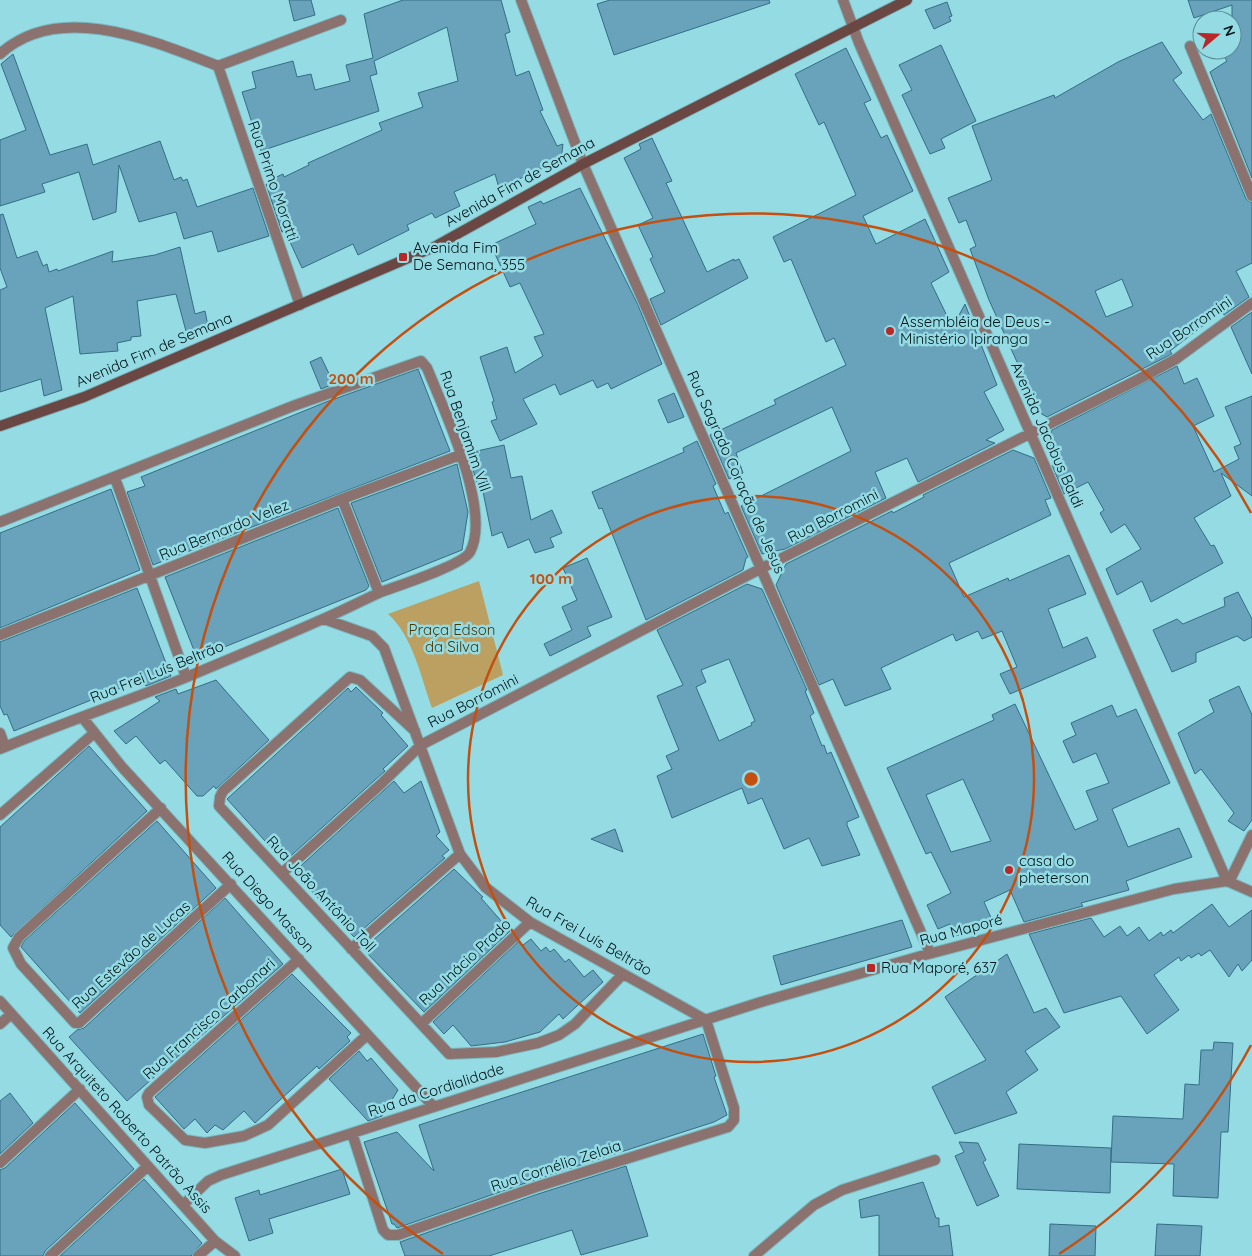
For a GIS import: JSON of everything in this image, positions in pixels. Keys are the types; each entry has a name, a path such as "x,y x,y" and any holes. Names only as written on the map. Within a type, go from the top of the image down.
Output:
{"street":[{"name":"Rua Sagrado Coração de Jesus","path":"521,0 583,164 930,953"},
{"name":"Avenida Jacobus Baldi","path":"843,0 852,27 1228,882"},
{"name":"Avenida Fim de Semana","path":"0,426 84,397 434,247 583,164 907,0"},
{"path":"0,54 30,32 57,25 83,25 125,33 158,43 218,66 340,20"},
{"path":"1190,46 1252,196"},
{"name":"Rua Primo Moratti","path":"218,66 300,304"},
{"name":"Rua Borromini","path":"282,873 382,784 421,745 762,568 1176,359 1252,303"},
{"name":"Rua Benjamim Vill","path":"0,522 293,406 421,361 428,368 460,455 476,512 476,528 470,552 457,562 379,593"},
{"name":"Rua Bernardo Velez","path":"0,634 342,499 460,455"},
{"path":"115,478 186,677"},
{"path":"342,499 379,593"},
{"name":"Rua Frei Luís Beltrão","path":"3,748 186,677 324,619 379,593"},
{"name":"Rua Frei Luís Beltrão","path":"324,619 372,636 384,648 460,854 485,887 530,922 706,1020"},
{"name":"Rua João Antônio Toll","path":"415,732 360,680 350,677 223,791 219,801 221,810 282,873 444,1051 454,1055 496,1052 538,1043 559,1035 575,1024 623,974"},
{"name":"Rua Diego Masson","path":"82,717 93,734 299,959 366,1036 433,1106"},
{"path":"0,733 3,748"},
{"path":"0,815 93,734"},
{"name":"Rua Estevão de Lucas","path":"162,808 19,937 13,948 16,957 27,972 75,1023 79,1023 231,884"},
{"path":"1252,836 1228,882 1252,892"},
{"path":"351,949 460,854"},
{"name":"Rua Maporé","path":"706,1020 930,953 1174,889 1228,882"},
{"name":"Rua Inácio Prado","path":"421,1024 530,922"},
{"name":"Rua Francisco Carbonari","path":"299,959 149,1093 147,1097 149,1105 185,1140 210,1142 244,1136 268,1125 366,1036"},
{"name":"Rua Arquiteto Roberto Patrão Assis","path":"0,1001 215,1240 235,1256"},
{"path":"0,1024 11,1014"},
{"name":"Rua da Cordialidade","path":"184,1204 208,1181 221,1175 706,1020"},
{"name":"Rua Cornélio Zelaia","path":"352,1134 383,1230 388,1234 398,1235 536,1187 728,1127 734,1120 734,1108 706,1020"},
{"path":"0,1163 80,1089"},
{"path":"754,1256 814,1205 842,1190 935,1160"},
{"path":"50,1256 148,1166"},
{"path":"198,1256 215,1240"}],"green space":[{"name":"Praça Edson da Silva","path":"479,581 503,675 432,708 410,646 397,623 388,614"}],"building":[{"path":"289,0 311,0 315,15 294,21"},
{"path":"403,0 501,0 510,32 505,34 516,76 529,71 543,110 540,111 557,146 563,144 561,160 499,188 495,174 454,192 460,206 435,218 432,213 407,225 409,230 358,255 353,244 302,268 285,231 282,232 266,184 271,182 270,180 283,174 284,177 309,165 308,163 382,130 379,123 423,107 418,93 458,81 447,27 374,61 377,74 370,76 379,111 261,151 242,92 256,88 252,72 293,61 297,77 311,74 315,90 350,81 346,65 373,58 364,14"},
{"path":"610,0 769,0 770,3 614,55 597,4"},
{"path":"1188,0 1252,0 1252,178 1210,72 1226,60 1242,60 1242,10 1232,10 1232,5 1217,10 1192,10 1192,12"},
{"path":"947,2 952,16 949,17 951,21 934,29 925,10"},
{"path":"1162,42 1182,73 1173,80 1203,120 1211,114 1246,199 1252,203 1252,263 1236,271 1249,297 1224,315 1222,311 1170,351 1172,354 1047,417 1040,413 989,300 970,249 976,246 966,220 959,223 948,198 992,180 972,126 1054,95 1055,98 1118,62","holes":["1122,279 1133,306 1106,317 1095,291"]},
{"path":"941,45 976,121 941,139 945,148 930,154 902,95 912,90 899,65"},
{"path":"846,48 871,100 864,103 881,138 887,135 913,191 863,216 876,244 925,219 949,272 931,283 949,320 959,315 965,304 997,385 984,392 1004,430 986,440 995,443 918,482 907,458 875,472 886,498 785,549 762,554 741,506 851,451 832,407 736,453 743,473 729,479 710,435 776,404 774,400 846,365 834,338 826,342 791,259 784,262 773,237 856,195 824,122 819,125 795,74"},
{"path":"13,54 50,155 87,144 93,165 160,141 174,180 181,177 183,181 187,179 197,207 253,188 269,236 218,252 212,231 184,239 176,212 139,222 119,165 116,212 93,220 79,172 42,184 45,192 0,206 0,140 26,130 1,64"},
{"path":"652,138 672,181 666,183 707,272 734,259 734,261 739,259 748,278 661,325 650,299 665,292 650,259 653,257 638,225 653,218 624,158 641,149 639,144"},
{"path":"580,188 638,305 662,364 611,389 608,383 597,388 593,380 560,395 555,384 523,399 537,424 500,441 491,421 497,419 492,402 494,401 480,357 507,347 515,373 543,356 534,337 544,334 520,283 510,287 491,245 536,224 528,207 541,201 543,204"},
{"path":"3,214 17,258 37,251 43,266 47,264 49,272 57,269 58,271 113,251 112,262 155,255 180,247 195,314 205,311 208,326 199,330 199,332 187,335 176,294 137,301 141,336 131,337 131,340 117,343 118,351 80,354 73,296 45,308 62,390 44,396 41,379 0,392 0,290 7,287 0,268 0,215"},
{"path":"1252,312 1252,374 1231,327"},
{"path":"321,357 334,384 321,389 310,362"},
{"path":"1177,366 1184,384 1197,378 1214,416 1193,426 1214,472 1239,459 1234,447 1241,444 1225,407 1252,396 1252,496 1221,473 1231,496 1194,518 1211,546 1214,545 1223,563 1151,602 1142,581 1117,595 1106,569 1141,549 1125,524 1111,533 1100,513 1104,510 1088,482 1064,494 1052,465 1060,468 1048,440 1052,430"},
{"path":"418,369 450,451 153,565 127,492 145,486 141,477 326,402"},
{"path":"674,393 684,417 668,423 658,400"},
{"path":"697,441 716,484 713,486 725,514 728,512 748,557 746,558 743,570 646,620 602,508 599,509 592,492 684,452 683,448"},
{"path":"504,445 511,478 522,476 531,520 552,510 562,533 550,538 554,547 535,553 529,539 508,548 502,532 492,536 479,472 477,483 468,453"},
{"path":"1013,450 1034,458 1051,498 1045,500 1051,515 949,563 964,597 1008,578 1009,581 1069,555 1086,594 1048,609 1063,648 1087,637 1096,657 1010,694 1000,674 1017,667 1002,631 982,639 978,631 956,641 953,634 881,668 891,689 845,706 833,679 819,685 776,585 786,564 892,511 893,513 924,497 923,495"},
{"path":"457,464 468,512 462,550 382,582 351,503"},
{"path":"111,489 140,570 0,628 0,533"},
{"path":"338,508 369,586 366,590 197,658 165,577"},
{"path":"587,558 612,617 587,627 591,636 550,656 544,644 572,630 562,607 577,600 563,568"},
{"path":"747,584 762,589 807,690 805,691 814,713 810,716 822,746 824,745 827,754 831,752 859,817 847,822 847,825 860,855 822,866 809,838 784,849 762,798 748,804 742,788 672,818 657,776 672,769 666,756 679,750 657,696 683,685 657,630","holes":["729,659 755,721 751,723 752,725 719,741 696,687 706,682 701,670"]},
{"path":"137,588 171,676 146,686 141,680 14,731 7,714 4,715 0,706 0,642"},
{"path":"1238,592 1252,619 1252,637 1244,641 1237,636 1196,653 1196,662 1172,672 1153,630 1177,619 1183,624 1225,606 1224,598"},
{"path":"216,680 269,740 216,789 214,786 203,796 197,796 165,760 160,764 136,736 126,744 114,731 160,701 155,697 176,689 178,694"},
{"path":"1239,686 1252,715 1252,820 1244,831 1228,821 1234,813 1201,769 1195,774 1178,733 1214,712 1209,700"},
{"path":"356,687 383,713 381,715 408,746 383,769 385,771 284,862 227,799 348,688 351,692"},
{"path":"1015,704 1075,830 1098,820 1086,791 1109,783 1096,753 1073,763 1063,741 1076,735 1071,723 1112,705 1117,717 1136,709 1170,783 1112,809 1128,847 1179,828 1192,857 1126,881 1129,890 1081,903 1083,906 1024,922 1010,890 984,902 992,920 992,927 955,936 950,924 938,929 927,905 951,893 931,852 926,854 887,768 994,720 992,715","holes":["963,779 991,841 951,852 926,795"]},
{"path":"89,746 147,811 11,937 0,925 0,827"},
{"path":"394,781 404,793 421,781 440,832 436,836 449,850 442,856 445,858 354,937 294,872"},
{"path":"157,821 216,888 80,1013 21,947 24,941"},
{"path":"615,829 623,852 591,839"},
{"path":"454,869 483,897 481,898 510,931 424,1012 363,949"},
{"path":"225,898 283,964 127,1101 69,1037 77,1030 84,1028"},
{"path":"1212,904 1229,927 1252,910 1252,960 1242,971 1238,964 1229,977 1210,950 1201,956 1199,953 1191,958 1189,955 1181,961 1179,957 1154,975 1179,1010 1147,1034 1121,996 1064,1013 1029,934 1091,918 1104,937 1120,926 1127,936 1139,927 1149,941 1161,932 1163,936 1171,930 1173,933"},
{"path":"902,920 912,947 781,985 773,956"},
{"path":"531,939 541,951 546,947 550,952 554,949 565,962 569,959 584,977 593,970 603,982 563,1019 559,1014 540,1032 505,1042 471,1046 453,1025 444,1034 433,1022 519,941 523,945"},
{"path":"1007,954 1034,1013 1046,1008 1060,1027 1025,1051 1038,1070 1006,1092 1017,1113 955,1134 932,1087 986,1060 945,997"},
{"path":"292,974 351,1033 347,1037 350,1041 319,1069 317,1066 255,1123 244,1111 223,1130 215,1125 207,1133 195,1119 184,1129 155,1097"},
{"path":"703,1034 716,1076 714,1077 727,1115 714,1122 534,1180 397,1228 392,1224 364,1142 397,1132 434,1171 419,1125"},
{"path":"1214,1042 1233,1043 1228,1132 1221,1132 1218,1198 1173,1196 1174,1164 1111,1162 1113,1116 1183,1119 1185,1084 1199,1085 1201,1050 1213,1050"},
{"path":"359,1051 367,1061 371,1058 398,1090 382,1116 368,1121 329,1079"},
{"path":"10,1093 33,1123 0,1154 0,1101"},
{"path":"75,1103 134,1169 45,1251 43,1256 0,1256 0,1170 5,1168"},
{"path":"959,1142 978,1143 986,1160 983,1162 999,1196 977,1206 955,1156 964,1152"},
{"path":"1019,1144 1111,1148 1110,1193 1017,1189"},
{"path":"626,1166 648,1236 581,1255 572,1230 489,1256 405,1256 400,1242 538,1194"},
{"path":"342,1169 350,1194 269,1219 273,1233 249,1241 235,1198 259,1190 260,1195"},
{"path":"144,1179 202,1243 191,1256 60,1256"},
{"path":"923,1182 936,1218 939,1218 939,1227 949,1225 953,1256 879,1256 879,1215 861,1218 859,1200"},
{"path":"1050,1224 1096,1226 1095,1256 1049,1256"},
{"path":"1157,1224 1202,1226 1200,1256 1155,1256"}],"place":[{"name":"Avenida Fim De Semana, 355","path":"403,257"},
{"name":"Assembléia de Deus - Ministério Ipiranga","path":"890,331"},
{"name":"casa do pheterson","path":"1009,870"},
{"name":"Rua Maporé, 637","path":"871,968"}]}
